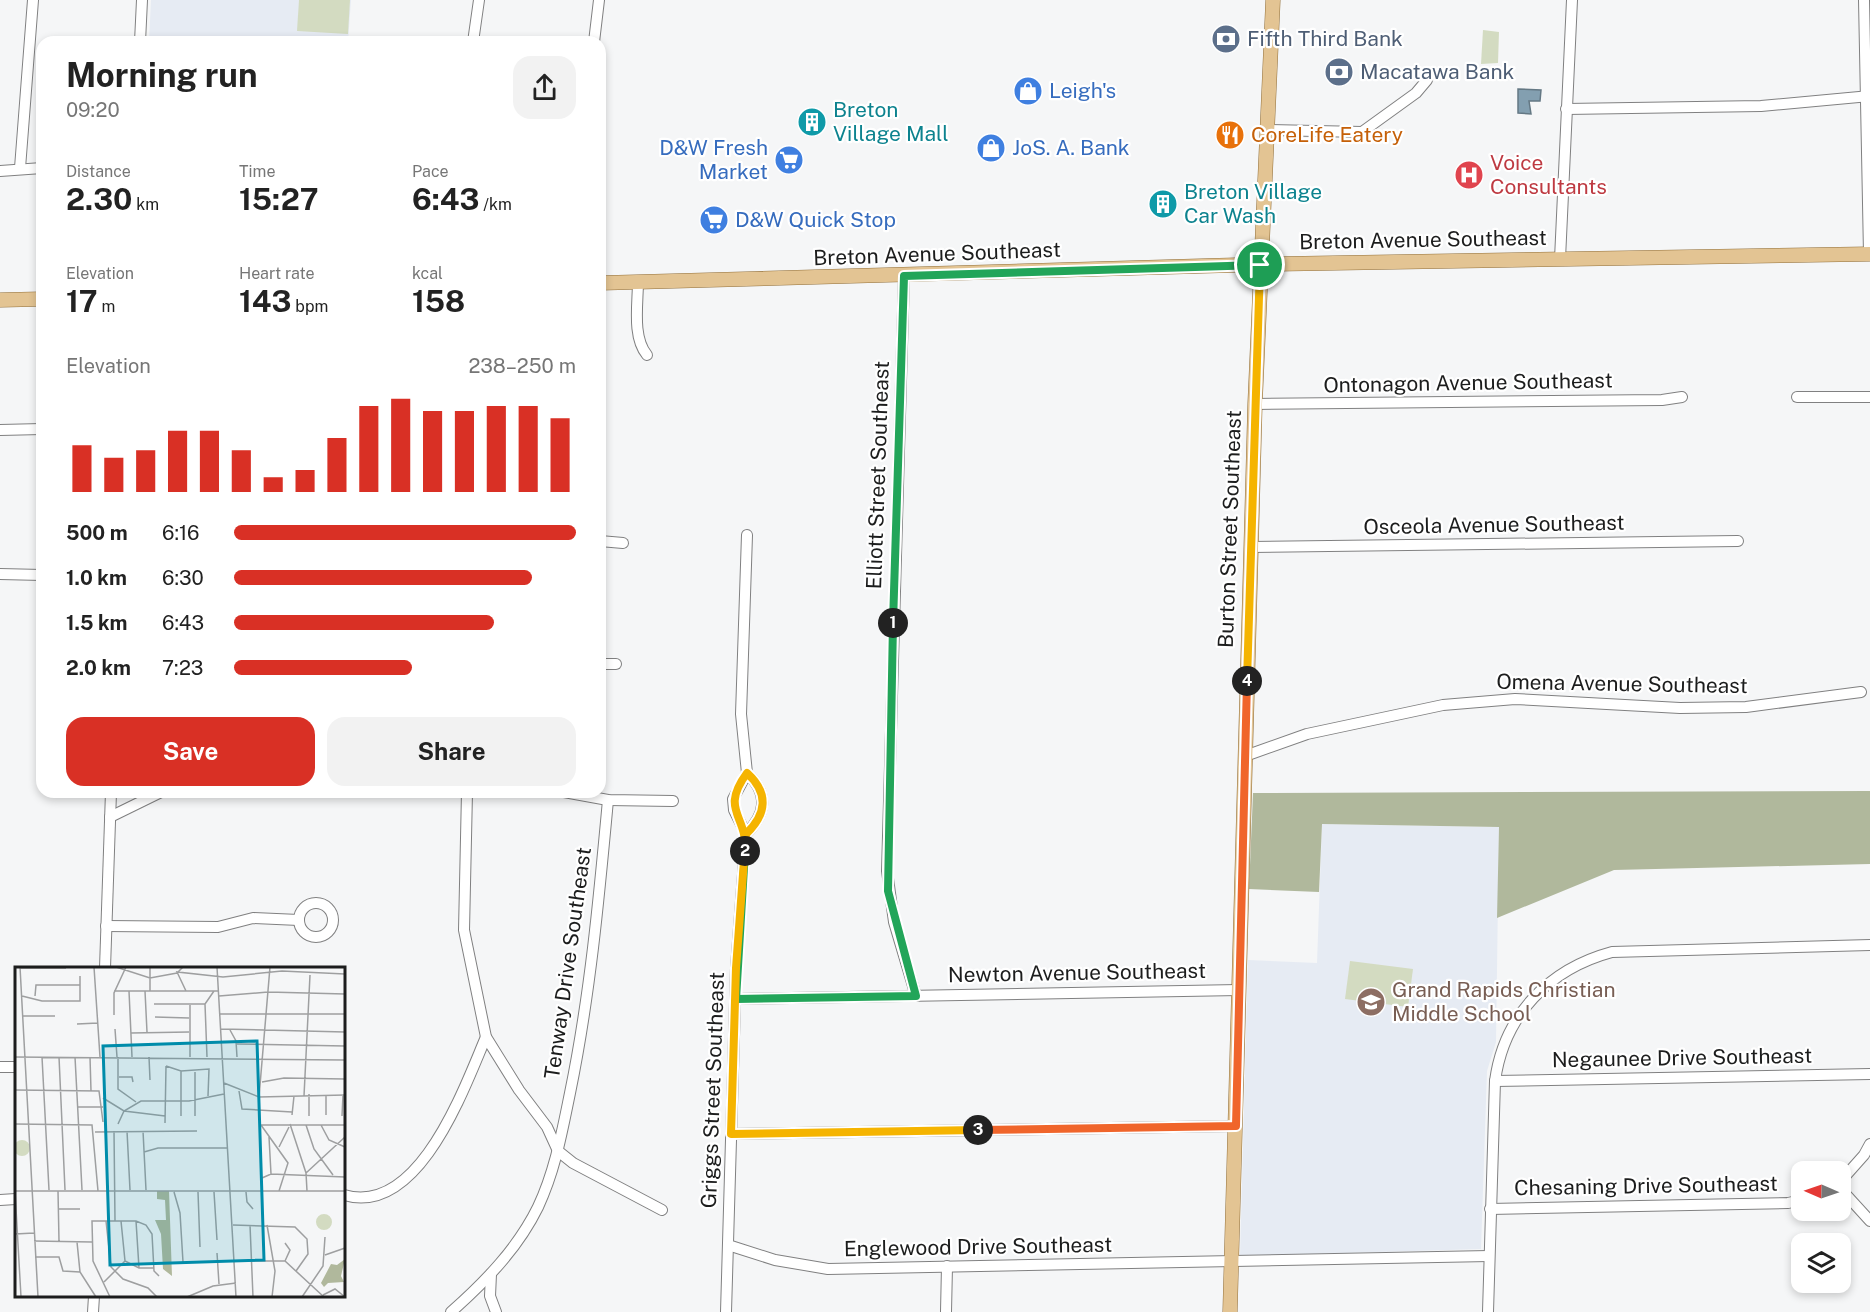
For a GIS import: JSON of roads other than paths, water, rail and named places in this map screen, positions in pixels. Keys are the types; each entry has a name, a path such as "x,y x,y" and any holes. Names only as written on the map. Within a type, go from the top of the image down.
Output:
{"main road":[{"name":"Burton Street Southeast","path":"1230,1312 1255,404 1273,0"},
{"name":"Breton Avenue Southeast","path":"606,283 1260,265 1870,254"},
{"path":"0,300 36,299"}],"street":[{"path":"20,168 33,0"},
{"path":"140,36 142,0"},
{"path":"474,36 479,0"},
{"path":"595,36 599,0"},
{"path":"1560,259 1572,0"},
{"path":"1864,0 1870,254"},
{"path":"1267,130 1365,131 1416,93 1427,80"},
{"path":"1566,109 1761,106 1868,96"},
{"path":"0,171 36,168"},
{"name":"Elliott Street Southeast","path":"904,276 886,871 894,921 916,996"},
{"path":"638,281 638,335 641,347 647,356"},
{"name":"Ontonagon Avenue Southeast","path":"1255,404 1662,400 1682,397"},
{"path":"1797,397 1870,397"},
{"path":"0,429 36,429"},
{"name":"Griggs Street Southeast","path":"746,834 760,818 764,798 747,773 741,723 747,535"},
{"name":"Osceola Avenue Southeast","path":"1251,548 1738,541"},
{"path":"606,542 623,543"},
{"path":"0,574 36,575"},
{"path":"606,664 616,664"},
{"name":"Omena Avenue Southeast","path":"1245,756 1307,734 1443,705 1515,699 1680,708 1746,707 1861,692"},
{"name":"Griggs Street Southeast","path":"726,1312 736,999 746,834 734,810 733,799 747,773"},
{"path":"105,967 111,798"},
{"path":"110,817 149,798"},
{"path":"467,798 464,930 486,1037 519,1090 547,1127 558,1151 573,1163 662,1210"},
{"path":"597,798 674,801"},
{"name":"Tenway Drive Southeast","path":"451,1312 491,1274 531,1220 543,1195 558,1151 587,1000 608,800"},
{"path":"106,926 218,927 254,918 299,920"},
{"path":"1488,1312 1495,1081 1498,1057 1518,1014 1549,982 1590,958 1612,952 1870,945"},
{"name":"Newton Avenue Southeast","path":"736,999 1239,990"},
{"path":"345,1195 369,1198 405,1179 432,1148 452,1117 486,1037"},
{"name":"Negaunee Drive Southeast","path":"1495,1081 1870,1074"},
{"path":"731,1134 1236,1126"},
{"path":"1851,1170 1870,1144"},
{"path":"0,1200 15,1199"},
{"path":"1851,1200 1870,1221"},
{"name":"Chesaning Drive Southeast","path":"1490,1209 1791,1202"},
{"name":"Englewood Drive Southeast","path":"728,1245 775,1260 828,1269 1232,1261"},
{"path":"1232,1261 1489,1256"},
{"path":"946,1312 947,1266"},
{"path":"491,1274 490,1296 496,1312"},
{"path":"93,1312 94,1297"}],"water":[{"path":"1518,89 1541,90 1540,101 1529,101 1531,114 1518,113"}],"place":[{"name":"Fifth Third Bank","path":"1226,39"},
{"name":"Macatawa Bank","path":"1339,72"},
{"name":"Leigh's","path":"1028,91"},
{"name":"Breton Village Mall","path":"812,122"},
{"name":"CoreLife Eatery","path":"1230,135"},
{"name":"JoS. A. Bank","path":"991,148"},
{"name":"D&W Fresh Market","path":"789,160"},
{"name":"Voice Consultants","path":"1469,175"},
{"name":"Breton Village Car Wash","path":"1163,204"},
{"name":"D&W Quick Stop","path":"714,220"},
{"name":"Grand Rapids Christian Middle School","path":"1371,1002"}]}
